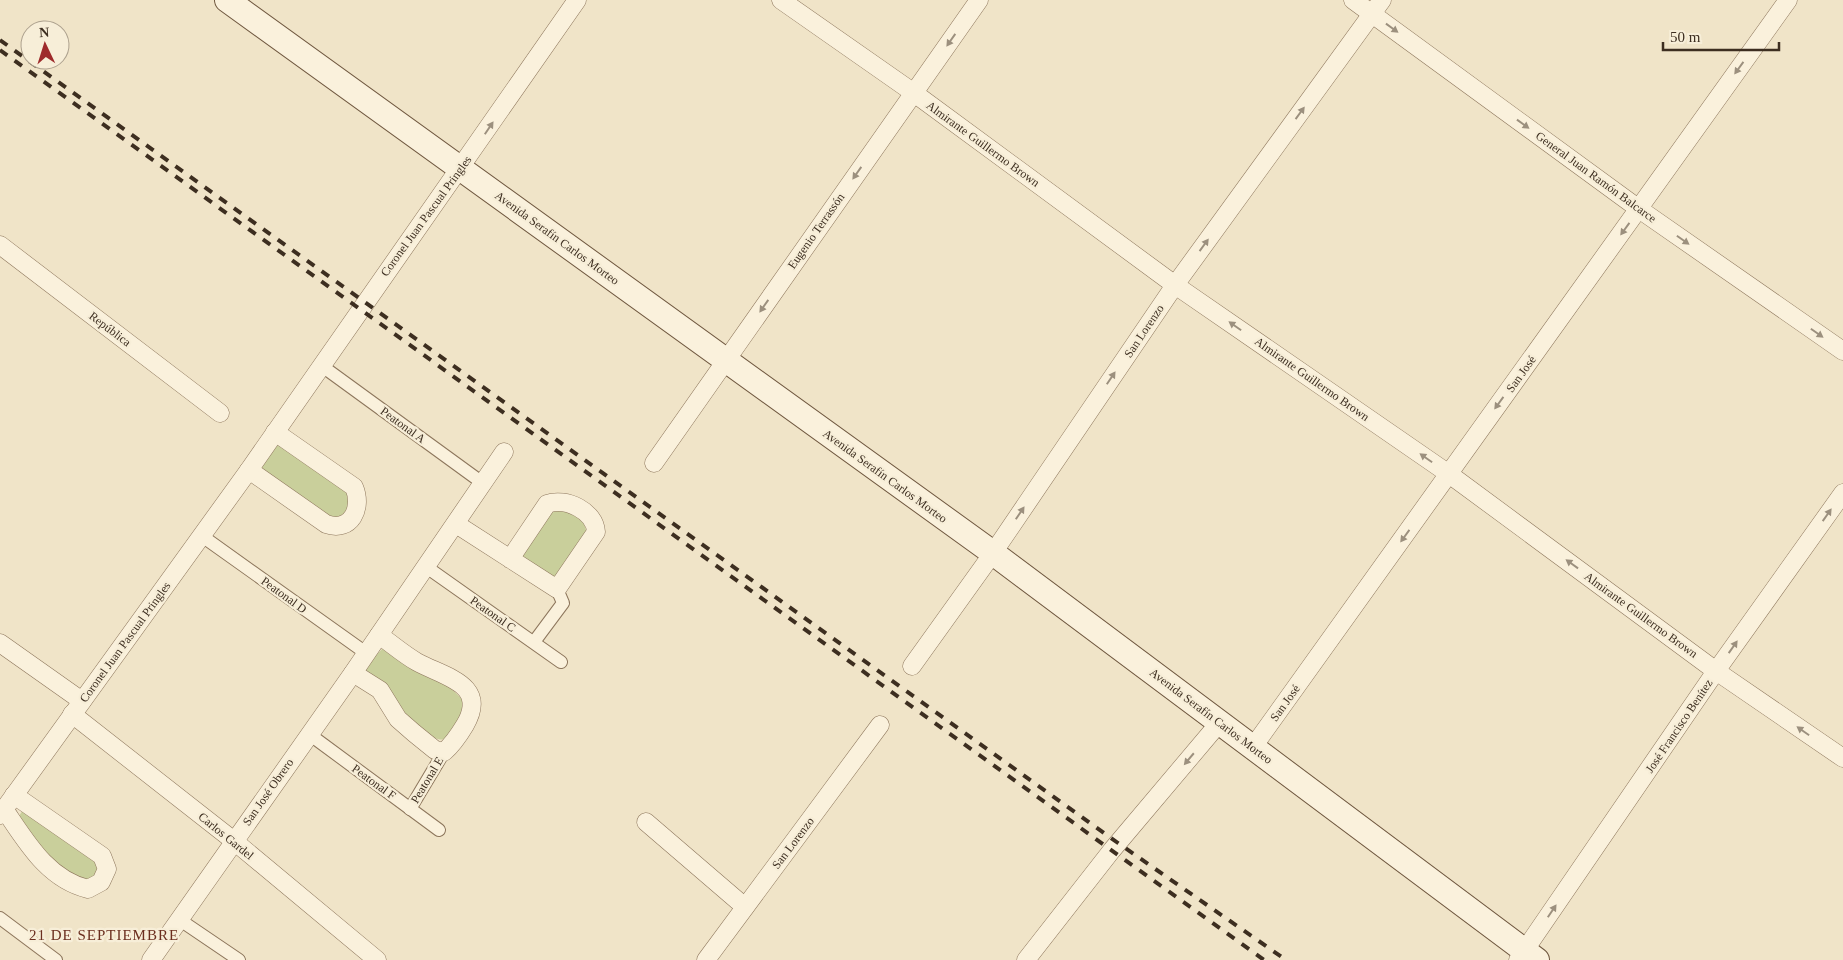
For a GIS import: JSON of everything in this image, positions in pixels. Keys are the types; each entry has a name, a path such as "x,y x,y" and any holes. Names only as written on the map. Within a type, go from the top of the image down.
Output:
{"main road":[{"name":"Avenida Serafín Carlos Morteo","path":"227,0 993,553 1253,747 1526,957"}],"street":[{"name":"Coronel Juan Pascual Pringles","path":"2,812 250,470 365,301 461,168 577,0"},
{"name":"Almirante Guillermo Brown","path":"781,0 914,93 1175,285 1449,474 1716,671 1843,758"},
{"name":"Eugenio Terrassón","path":"654,462 979,0"},
{"name":"General Juan Ramón Balcarce","path":"1352,0 1377,7 1639,209 1843,351"},
{"name":"San José","path":"1253,747 1788,0"},
{"name":"San Lorenzo","path":"912,666 993,553 1175,285 1377,7"},
{"name":"República","path":"0,245 220,413"},
{"name":"Peatonal A","path":"322,366 484,484"},
{"path":"250,470 326,524 336,528 344,526 354,515 359,498 354,487 275,432"},
{"name":"San José Obrero","path":"151,960 353,673 484,484 504,452"},
{"name":"José Francisco Benítez","path":"1526,957 1716,671 1843,493"},
{"path":"510,559 547,504 555,501 581,510 591,517 596,525 596,532 557,589"},
{"path":"456,524 557,589 563,603 534,642"},
{"name":"Peatonal D","path":"202,536 366,653"},
{"name":"Peatonal C","path":"426,566 561,662"},
{"path":"353,673 380,690 398,718 436,750 444,752 454,743 471,713 473,702 469,693 446,674 410,658 379,634"},
{"name":"Carlos Gardel","path":"0,644 377,960"},
{"path":"1026,960 1112,850 1220,722"},
{"name":"San Lorenzo","path":"706,960 880,725"},
{"name":"Peatonal F","path":"309,734 439,830"},
{"name":"Peatonal E","path":"410,809 444,752"},
{"path":"2,812 44,865 81,888 88,890 101,882 106,869 102,856 14,795"},
{"path":"646,822 745,907"},
{"path":"0,918 56,960"},
{"path":"180,920 239,960"}],"green space":[{"path":"279,443 346,491 352,503 346,512 329,519 259,471"},
{"path":"555,507 582,517 587,533 556,581 520,558"},
{"path":"383,648 435,677 463,700 463,718 446,739 437,739 415,725 364,672 365,667"},
{"path":"23,810 101,866 96,880 80,880 47,856 19,816"}],"railway":[{"path":"0,40 1118,843 1286,960"},
{"path":"0,50 1264,960"}],"district":[{"name":"21 DE SEPTIEMBRE","path":"104,935"}]}
